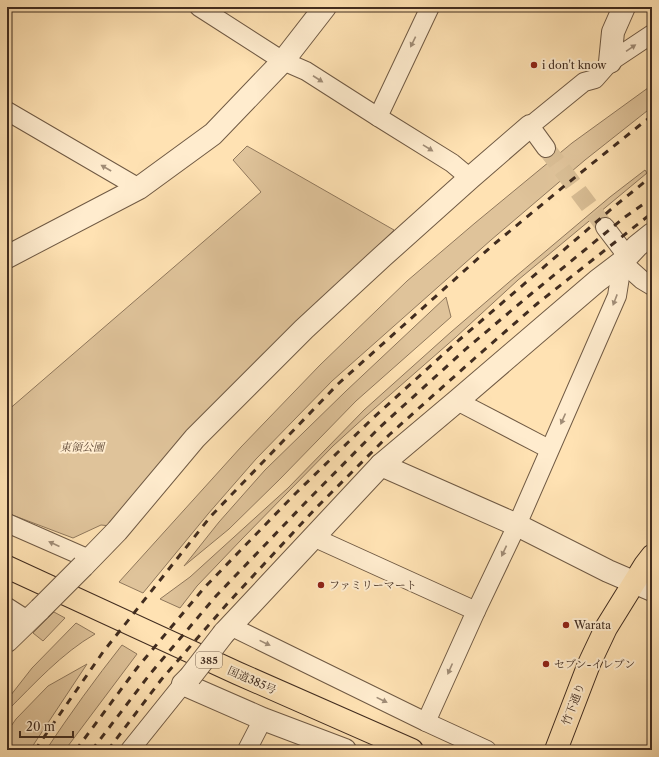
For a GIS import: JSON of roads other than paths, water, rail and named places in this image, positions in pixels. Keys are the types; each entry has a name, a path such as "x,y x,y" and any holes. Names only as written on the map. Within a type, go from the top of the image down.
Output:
{"highway":[{"name":"竹下通り","path":"556,750 589,664 606,628 643,586 645,565 652,556"},
{"name":"国道385号","path":"7,567 237,673 412,750"}],"street":[{"path":"198,7 283,61 306,71 452,163 470,178"},
{"path":"9,254 139,188 213,134 283,61 325,7"},
{"path":"378,117 430,7"},
{"path":"610,62 613,32 624,7"},
{"path":"7,641 35,615 117,531 195,438 304,329 389,250 530,126 584,82 595,79 610,62 652,34"},
{"path":"7,111 139,188"},
{"path":"530,126 546,148"},
{"path":"426,722 517,525 617,296 624,252 606,227"},
{"path":"130,750 227,629 380,465 597,281 622,262 652,234"},
{"path":"622,262 642,280 652,286"},
{"path":"457,401 549,449"},
{"path":"380,465 517,525 603,569 643,586"},
{"path":"7,523 86,562"},
{"path":"313,537 476,611"},
{"path":"7,607 35,615"},
{"path":"227,629 487,750"},
{"path":"186,680 263,719 345,750"},
{"path":"247,750 263,719"}],"tunnel":[{"path":"546,148 605,227"}],"railway":[{"path":"35,750 103,652 211,516 338,384 493,245 652,116"},
{"path":"76,750 137,668 204,588 296,493 372,419 459,340 616,205 652,176"},
{"path":"92,750 150,674 216,596 380,427 467,348 531,294 625,217 652,198"},
{"path":"108,750 161,680 227,604 316,508 389,435 538,303 652,213"}],"place":[{"name":"i don't know","path":"534,65"},
{"name":"ファミリーマート","path":"321,585"},
{"name":"Warata","path":"566,625"},
{"name":"セブン-イレブン","path":"546,664"}],"park label":[{"name":"東領公園","path":"82,447"}]}
